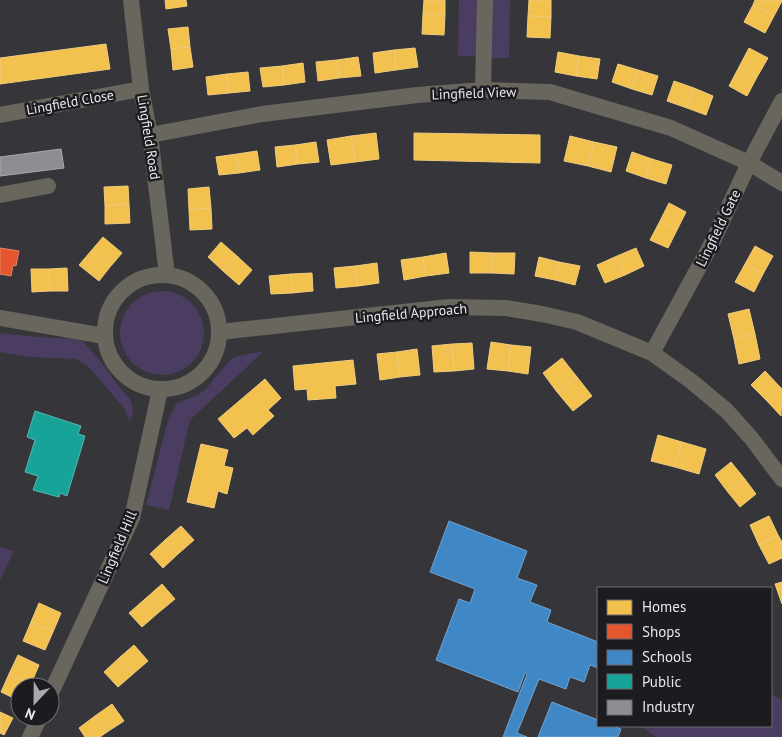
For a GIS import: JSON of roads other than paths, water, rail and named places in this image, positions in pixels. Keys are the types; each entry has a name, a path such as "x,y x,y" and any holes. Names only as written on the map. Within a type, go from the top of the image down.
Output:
{"street":[{"name":"Lingfield Road","path":"131,0 141,89 150,136 167,275"},
{"path":"483,90 485,0"},
{"name":"Lingfield Close","path":"0,115 141,89"},
{"name":"Lingfield View","path":"150,136 262,114 417,95 483,90 550,92 671,128 749,163 782,183"},
{"name":"Lingfield Gate","path":"652,353 712,243 749,163 782,101"},
{"path":"0,195 48,186"},
{"path":"167,275 182,278 199,288 212,304 220,332 217,352 203,374 187,385 160,390 140,386 118,370 108,354 104,336 107,316 112,302 126,287 147,277 167,275"},
{"name":"Lingfield Approach","path":"220,332 449,307 506,308 577,322 652,353 692,381 726,411 752,439 782,479"},
{"path":"0,318 104,336"},
{"name":"Lingfield Hill","path":"58,677 132,518 160,390"}]}
